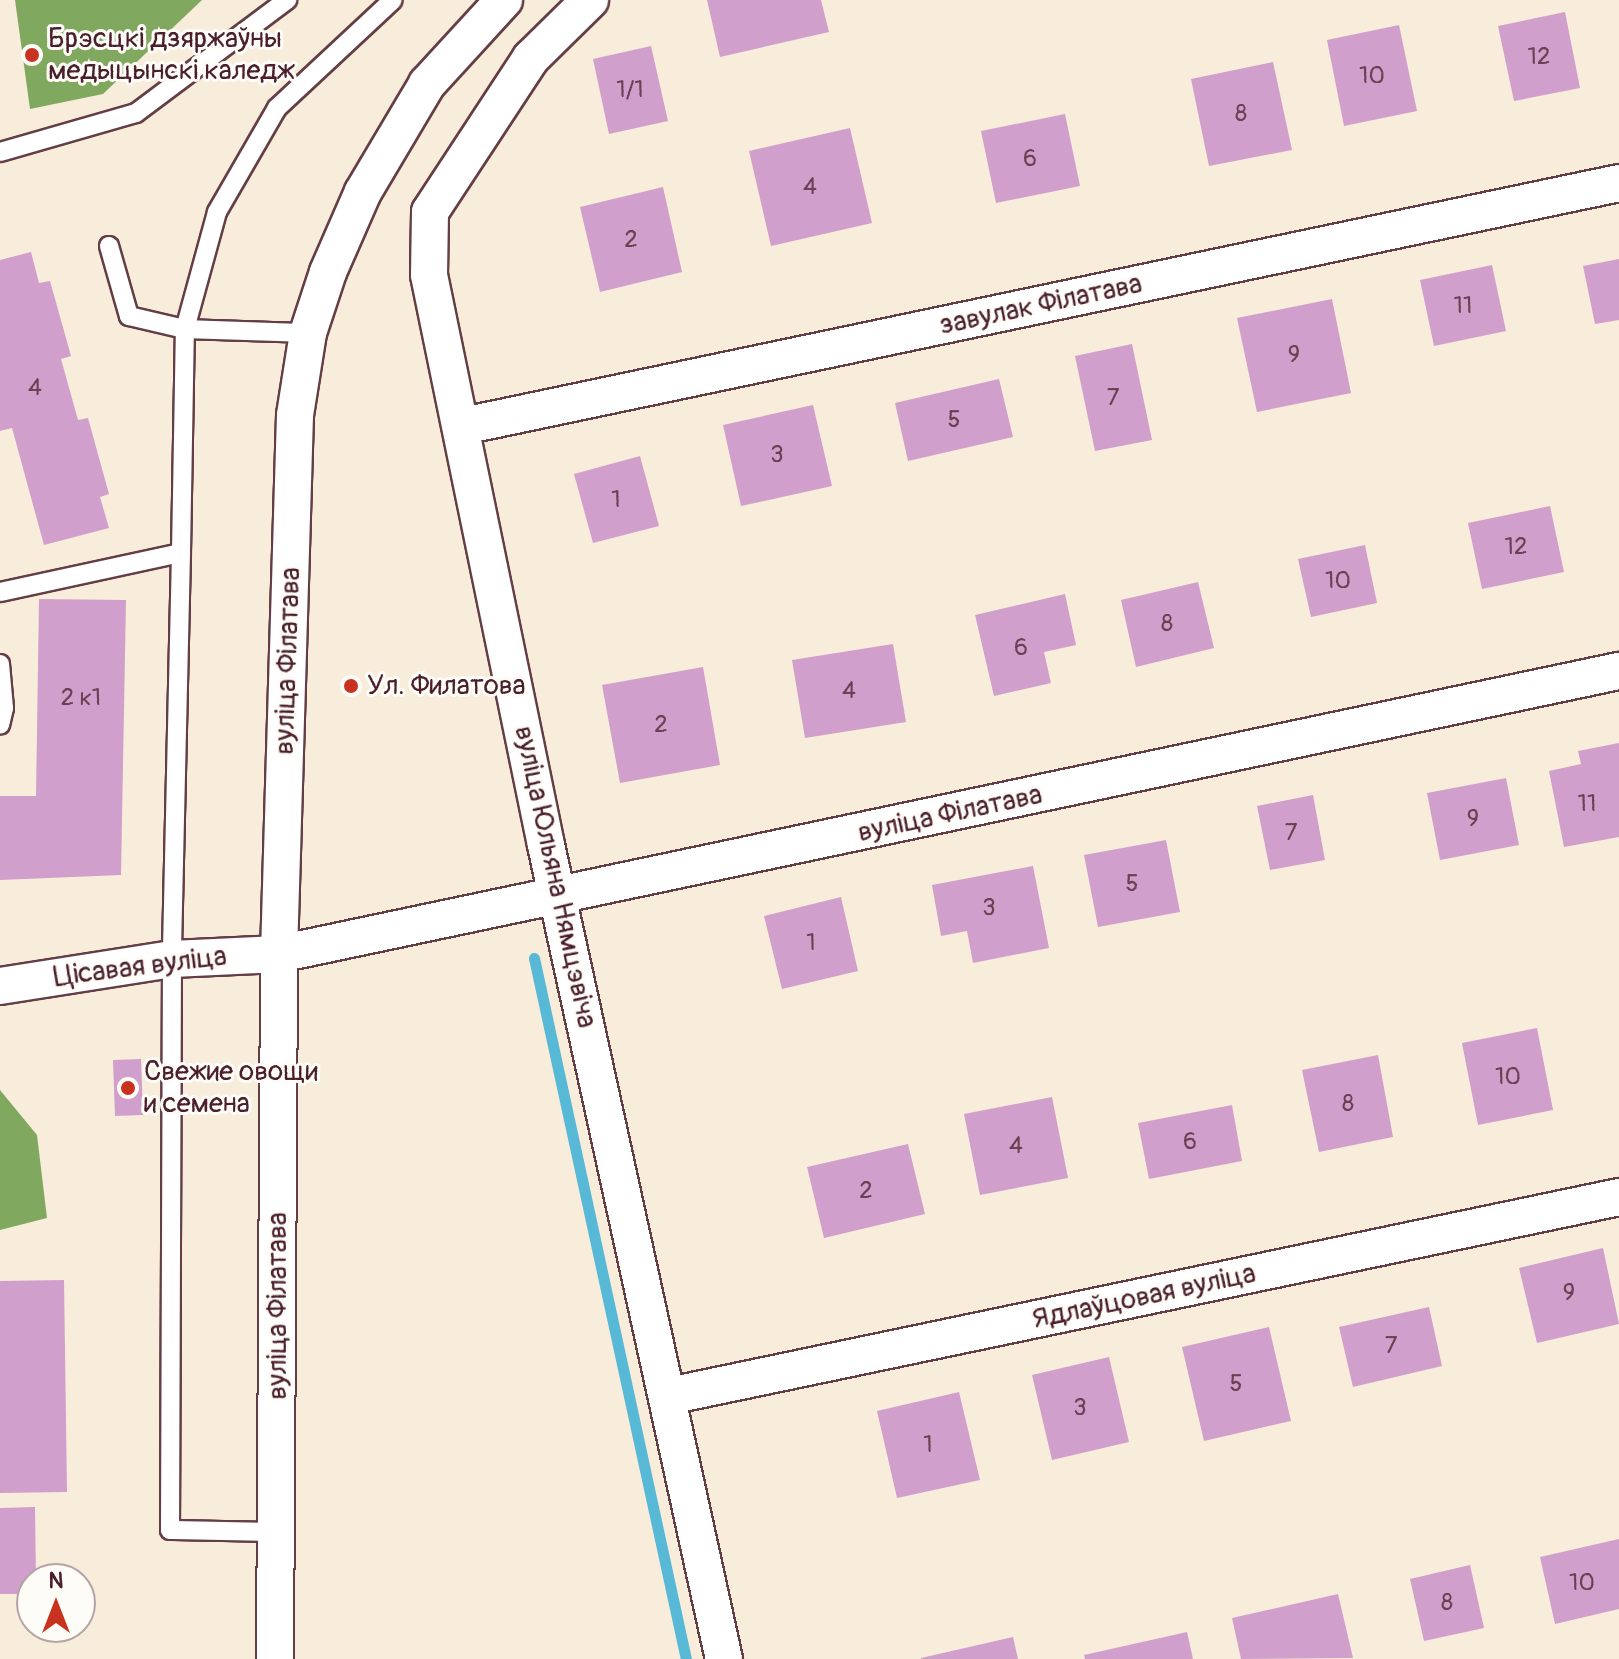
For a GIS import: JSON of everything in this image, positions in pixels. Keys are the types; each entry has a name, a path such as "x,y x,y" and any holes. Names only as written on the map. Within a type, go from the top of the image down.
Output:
{"street":[{"name":"вуліца Філатава","path":"275,1659 279,954 295,415 308,333 328,272 363,192 427,84 504,0"},
{"name":"вуліца Юльяна Нямцэвіча","path":"590,0 531,58 430,212 429,275 559,897 724,1659"},
{"name":"завулак Філатава","path":"463,426 1619,183"},
{"name":"вуліца Філатава","path":"279,954 1619,671"},
{"name":"Цісавая вуліца","path":"0,986 172,959 279,954"},
{"name":"Ядлаўцовая вуліца","path":"669,1396 1619,1197"}],"lane":[{"path":"0,152 136,113 287,0"},
{"path":"277,1532 170,1530 172,959 185,329 217,212 277,108 393,0"},
{"path":"109,246 129,316 185,329 308,333"},
{"path":"0,592 181,553"},
{"path":"0,664 4,708 0,725"}],"green space":[{"path":"15,0 202,0 103,94 30,109"},
{"path":"0,1090 37,1135 47,1218 0,1230"}],"building":[{"path":"707,0 821,0 829,32 720,57"},
{"path":"1565,12 1580,88 1514,101 1498,26"},
{"path":"1399,25 1417,111 1344,126 1327,40"},
{"path":"651,46 668,121 609,134 593,59"},
{"path":"1273,62 1292,150 1209,166 1191,79"},
{"path":"1065,114 1080,186 996,203 981,131"},
{"path":"850,128 872,223 771,246 749,151"},
{"path":"663,187 682,272 600,292 580,207"},
{"path":"31,252 39,283 50,281 71,356 61,359 78,420 88,418 109,494 100,497 109,528 44,545 12,428 0,431 0,260"},
{"path":"1619,259 1619,320 1595,324 1583,266"},
{"path":"1492,265 1506,331 1434,346 1420,280"},
{"path":"1332,299 1351,393 1257,412 1237,318"},
{"path":"1132,344 1152,440 1095,451 1075,356"},
{"path":"999,379 1013,437 908,461 895,403"},
{"path":"813,405 832,486 741,506 723,425"},
{"path":"640,456 659,526 593,543 574,474"},
{"path":"1550,506 1564,572 1482,589 1468,523"},
{"path":"1365,545 1377,603 1311,617 1298,559"},
{"path":"1198,582 1214,648 1136,667 1121,600"},
{"path":"1065,594 1076,645 1044,652 1051,683 994,696 975,615"},
{"path":"39,599 126,600 121,875 0,880 0,796 36,796"},
{"path":"893,644 906,722 805,738 792,660"},
{"path":"703,667 720,765 620,783 602,685"},
{"path":"1619,743 1619,837 1564,847 1549,771 1581,764 1578,751"},
{"path":"1506,778 1519,845 1440,860 1427,793"},
{"path":"1313,795 1325,860 1270,870 1257,806"},
{"path":"1166,840 1180,912 1098,927 1084,855"},
{"path":"1033,866 1049,948 973,963 967,931 941,936 932,885"},
{"path":"841,897 858,971 782,989 764,916"},
{"path":"1537,1028 1553,1110 1478,1125 1462,1043"},
{"path":"1378,1055 1393,1137 1319,1152 1302,1070"},
{"name":"Свежие овощи и семена","path":"141,1059 143,1115 115,1116 113,1060"},
{"path":"1052,1097 1068,1178 980,1195 964,1114"},
{"path":"1232,1105 1242,1161 1149,1179 1138,1123"},
{"path":"908,1144 925,1214 824,1238 807,1167"},
{"path":"1603,1248 1619,1324 1537,1343 1519,1268"},
{"path":"64,1280 67,1492 0,1493 0,1281"},
{"path":"1429,1307 1442,1366 1353,1387 1339,1327"},
{"path":"1269,1327 1291,1421 1204,1441 1182,1347"},
{"path":"1109,1357 1129,1442 1052,1460 1032,1375"},
{"path":"959,1392 980,1480 897,1498 877,1411"},
{"path":"35,1507 36,1563 16,1563 16,1594 0,1594 0,1508"},
{"path":"1619,1539 1619,1609 1555,1624 1540,1557"},
{"path":"1470,1565 1484,1628 1424,1641 1410,1579"},
{"path":"1338,1594 1353,1658 1241,1659 1232,1618"},
{"path":"1187,1632 1193,1659 1085,1659 1084,1655"},
{"path":"1013,1637 1018,1659 921,1659 921,1658"}],"waterway":[{"path":"534,958 686,1659"}],"place":[{"name":"Брэсцкі дзяржаўны медыцынскі каледж","path":"32,55"},
{"name":"Ул. Филатова","path":"351,686"},
{"name":"Свежие овощи и семена","path":"128,1088"}]}
